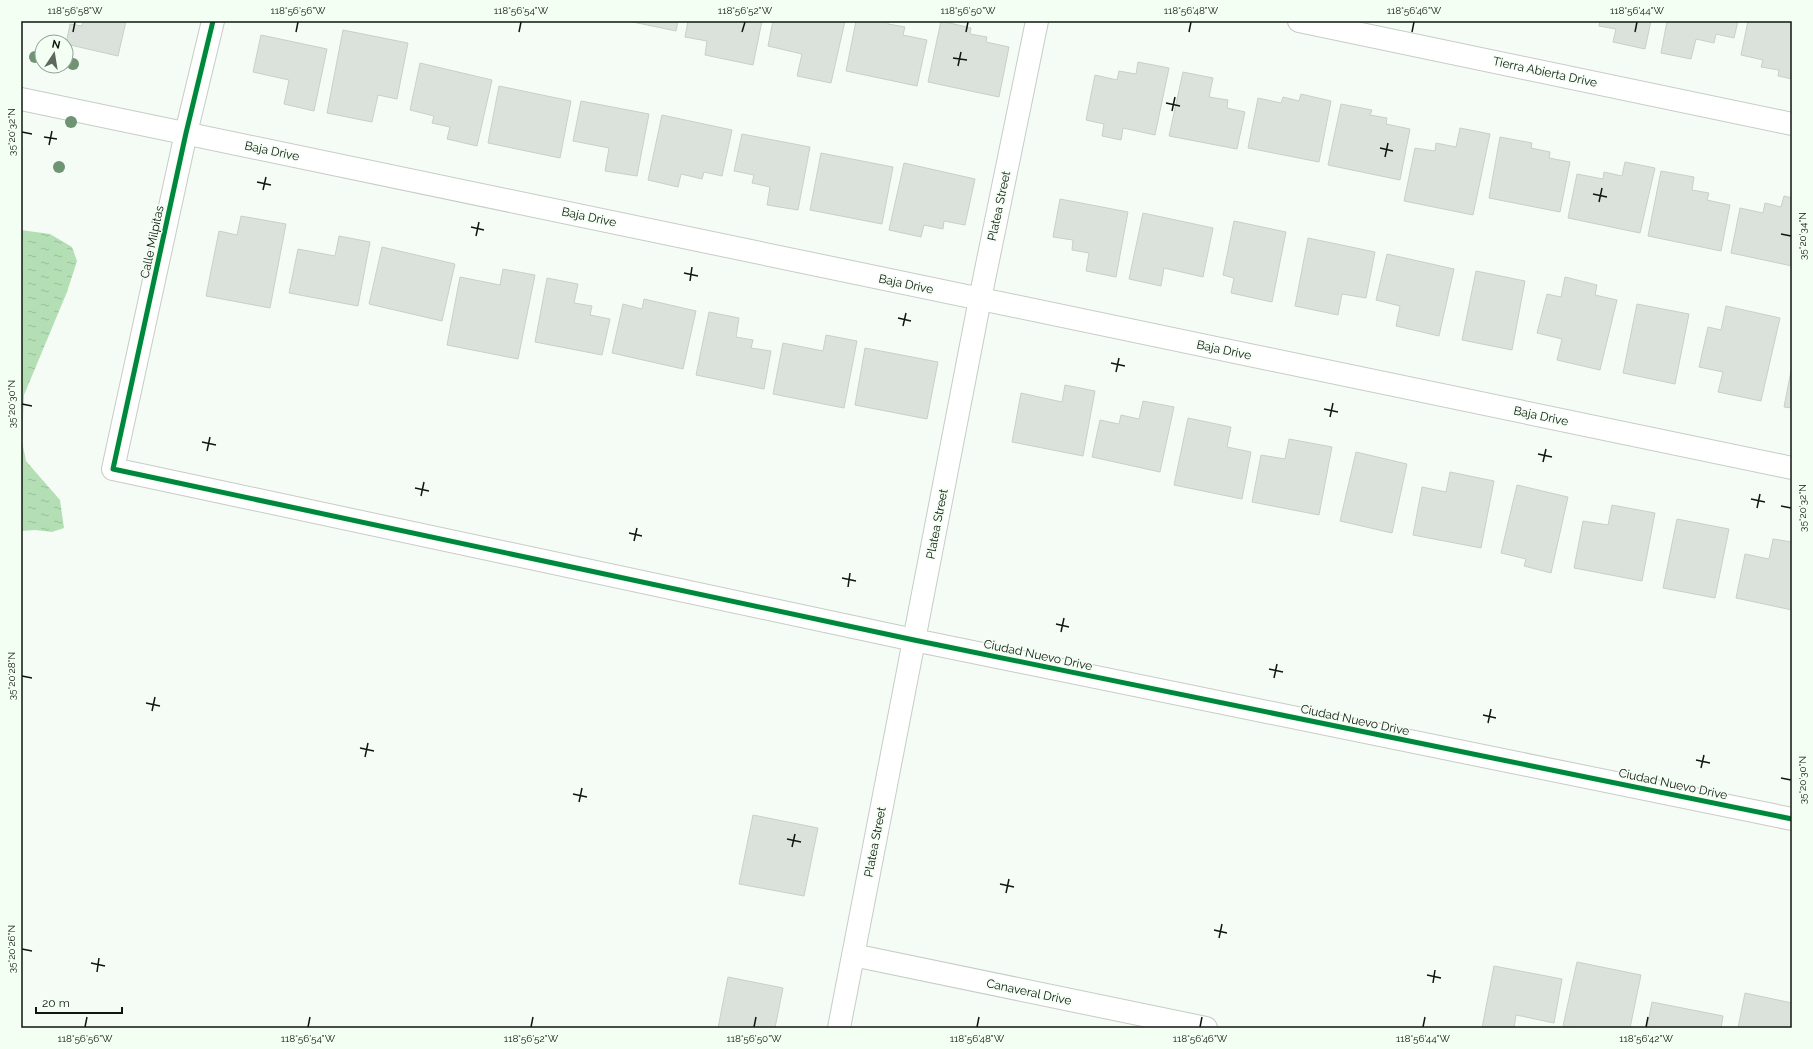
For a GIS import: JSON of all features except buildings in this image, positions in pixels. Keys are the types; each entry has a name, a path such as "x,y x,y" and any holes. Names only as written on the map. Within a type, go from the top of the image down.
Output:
{"street":[{"name":"Calle Milpitas","path":"114,468 186,133 213,21"},
{"name":"Platea Street","path":"839,1028 980,299 1037,21"},
{"name":"Tierra Abierta Drive","path":"1299,21 1792,124"},
{"name":"Baja Drive","path":"21,99 1792,468"},
{"name":"Ciudad Nuevo Drive","path":"114,468 914,640 1792,819"},
{"name":"Canaveral Drive","path":"853,956 1206,1028"}],"water":[{"path":"21,230 50,234 72,247 77,261 67,292 24,395 22,441 26,461 60,500 64,528 52,532 35,530 21,531"}],"cycle path":[{"path":"213,21 186,133 113,469 914,640 1792,819"}]}
